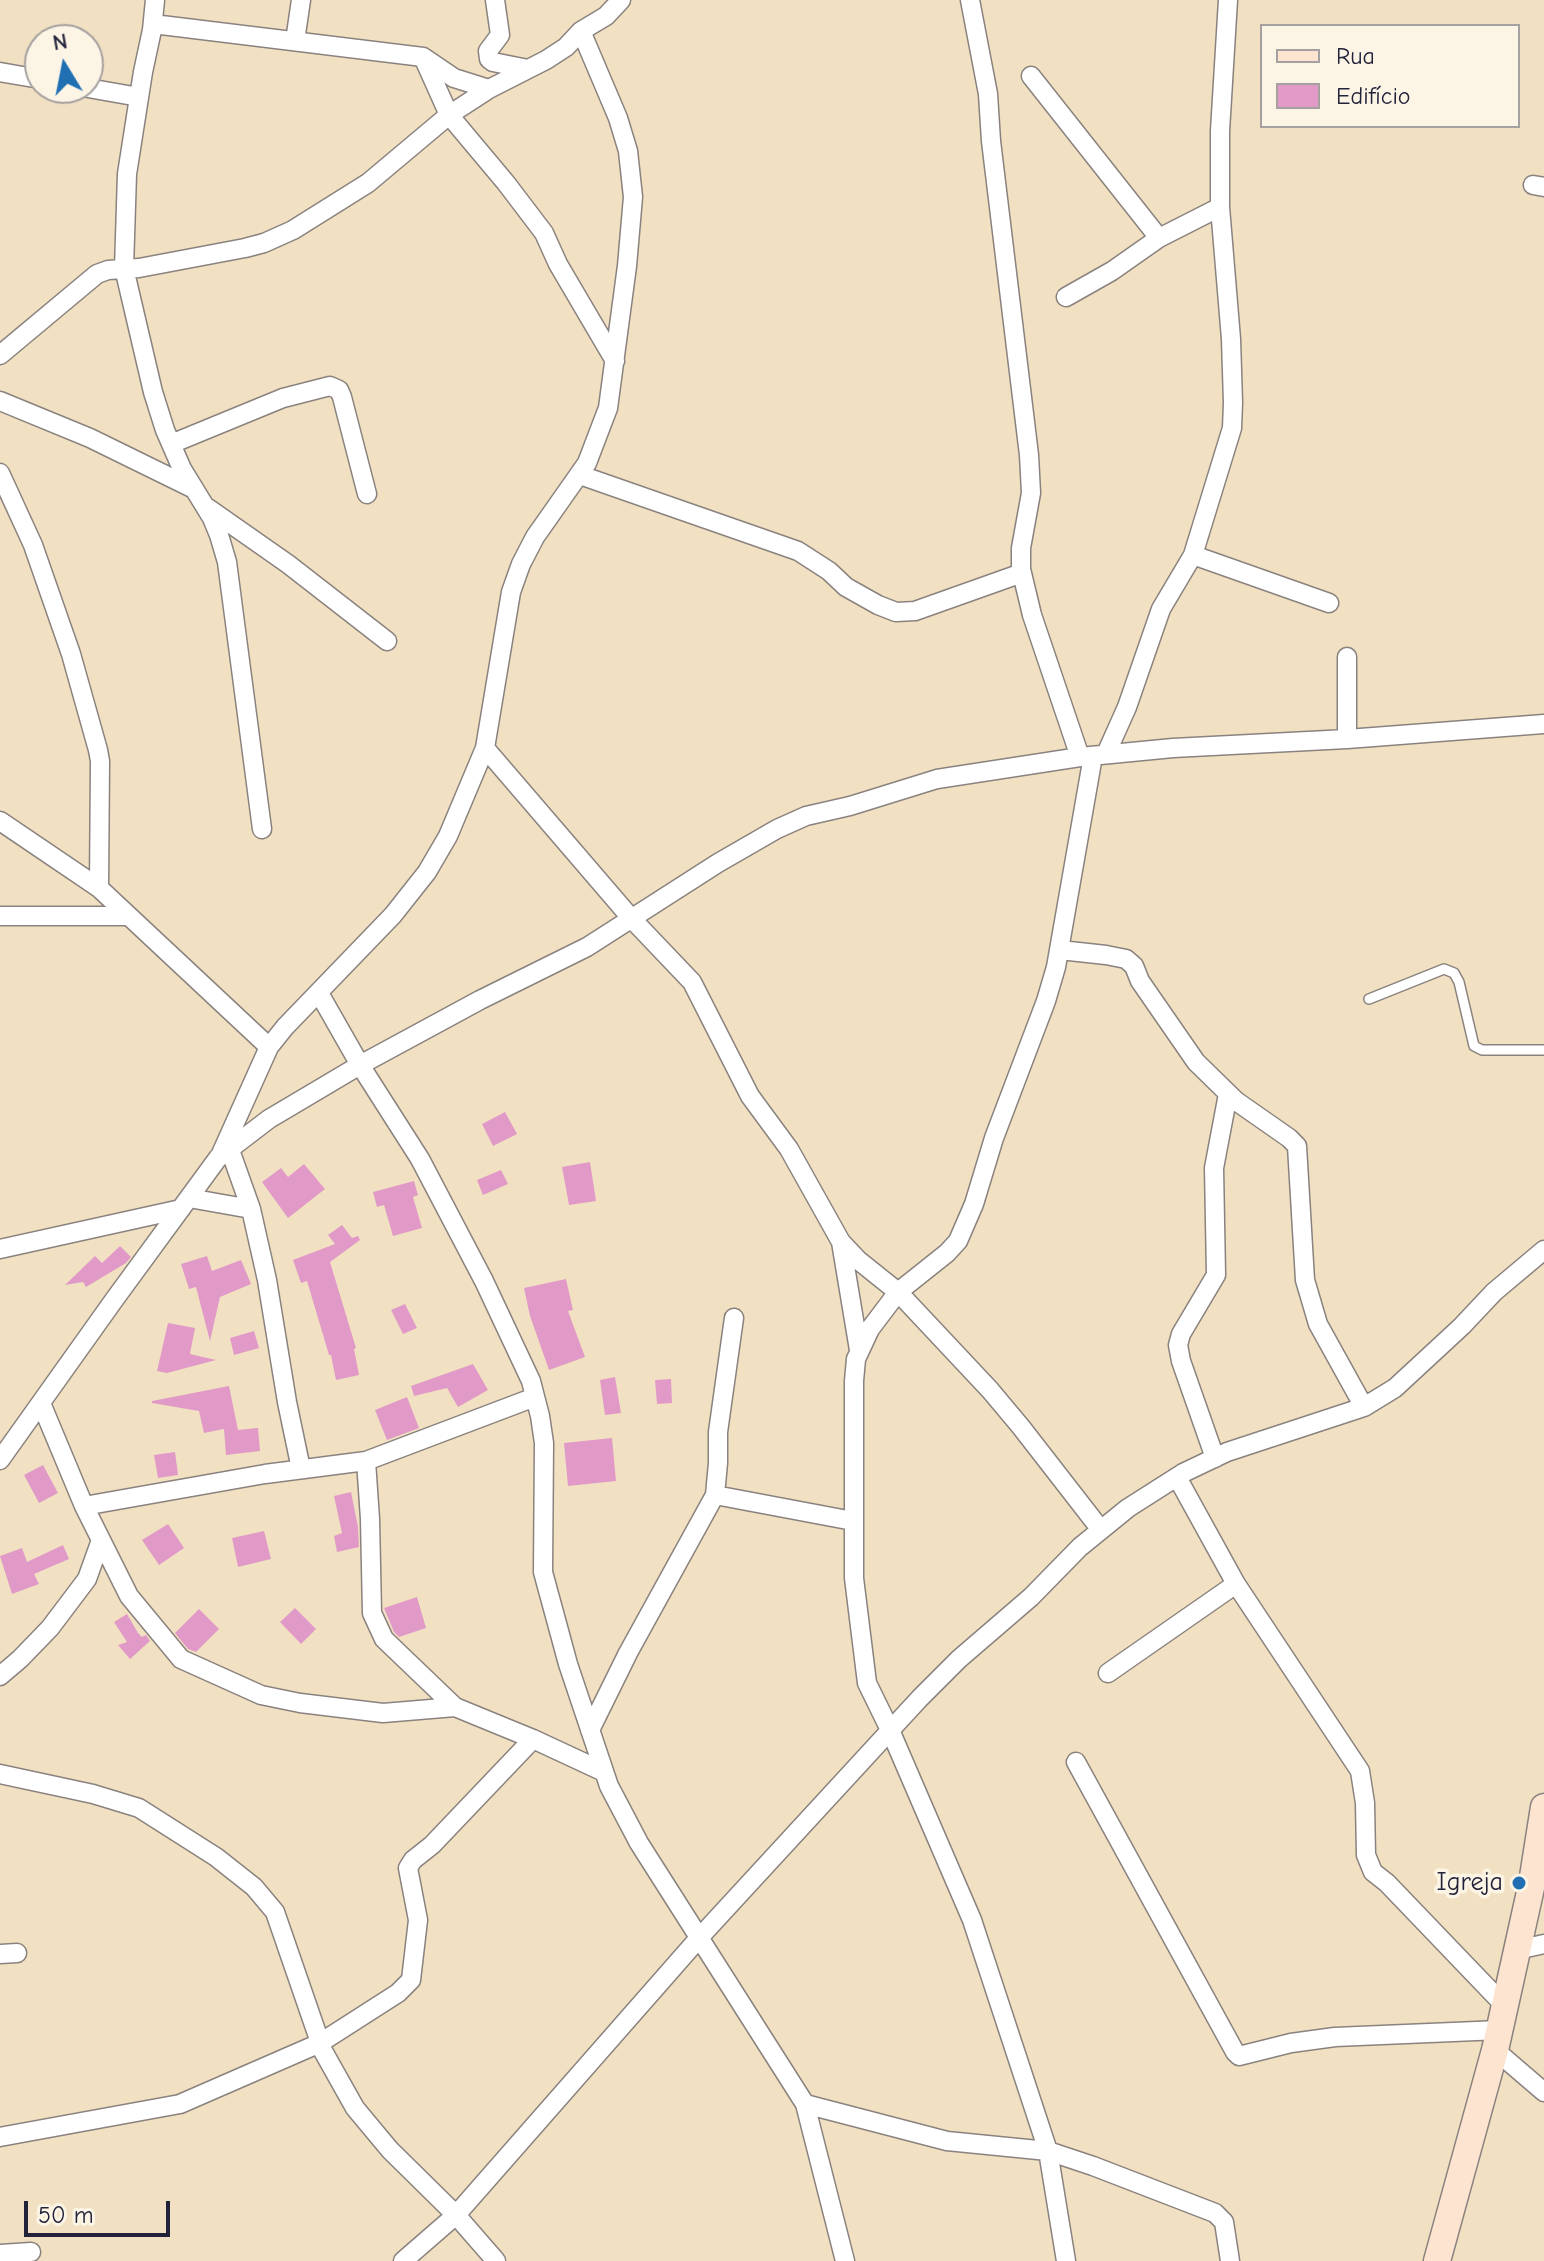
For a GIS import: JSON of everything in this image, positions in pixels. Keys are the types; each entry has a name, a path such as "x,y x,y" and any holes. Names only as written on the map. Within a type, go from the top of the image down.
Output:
{"street":[{"path":"155,0 127,174 124,268 153,392 171,444 219,535 227,562 262,829"},
{"path":"295,41 301,0"},
{"path":"495,0 500,35 488,51 489,59 528,69"},
{"path":"0,355 97,274 245,248 293,230 368,183 449,115 566,47 581,31 606,16 621,0"},
{"path":"970,0 988,94 1029,455 1031,493 1021,548 1022,573 1032,615 1093,756"},
{"path":"1066,2261 1048,2151 972,1920 867,1683 854,1578 854,1381 859,1350 870,1329 898,1292 958,1241 974,1204 994,1138 1046,1001 1060,950 1093,756 1127,707 1161,609 1193,555 1232,428 1231,339 1220,207 1220,131 1228,0"},
{"path":"153,24 423,57 454,78 489,89"},
{"path":"301,1469 251,1209 224,1154 269,1047 393,915 427,872 448,836 485,748 511,592 521,564 559,500 587,463 608,408 633,197 628,151 581,31"},
{"path":"423,57 449,115 544,233 558,264 615,361"},
{"path":"0,72 24,76"},
{"path":"1031,76 1159,238"},
{"path":"104,91 139,97"},
{"path":"1066,297 1112,271 1159,238 1220,207"},
{"path":"171,444 283,398 330,386 339,390 342,397 367,494"},
{"path":"0,401 90,438 197,496 387,641"},
{"path":"0,473 33,545 71,654 98,750 99,888"},
{"path":"580,475 798,551 829,571 846,587 896,612 915,611 1022,573"},
{"path":"1193,555 1329,603"},
{"path":"1347,657 1347,739"},
{"path":"0,1460 185,1203 224,1154 269,1119 360,1065 587,947 777,829 806,816 937,779 1093,756 1544,724"},
{"path":"485,748 631,918 692,982 750,1096 789,1149 841,1242 898,1292 1001,1402 1101,1530"},
{"path":"0,821 99,888 269,1047"},
{"path":"0,916 128,916"},
{"path":"1060,950 1126,959 1134,966 1140,981 1196,1062 1228,1094 1297,1146 1302,1256 1307,1291 1318,1324 1364,1407"},
{"path":"319,993 427,1173 491,1295 531,1381 544,1443 543,1572 568,1664 604,1772 639,1843 805,2104 845,2261"},
{"path":"1215,1458 1178,1345 1181,1334 1216,1275 1214,1168 1228,1094"},
{"path":"0,1249 185,1203 251,1209"},
{"path":"841,1242 859,1350"},
{"path":"403,2261 456,2215 699,1938 890,1730 959,1659 1031,1597 1080,1547 1128,1508 1177,1477 1215,1458 1364,1407 1395,1388 1494,1292 1544,1250"},
{"path":"590,1730 628,1653 715,1495 718,1432 734,1318"},
{"path":"84,1506 366,1461 535,1397"},
{"path":"41,1403 84,1506 129,1596 181,1659 261,1695 300,1703 383,1713 455,1707"},
{"path":"366,1461 372,1613 384,1639 455,1707 604,1772"},
{"path":"1177,1477 1236,1584 1360,1771 1365,1803 1366,1855 1373,1872 1387,1883 1500,2029 1544,2092"},
{"path":"715,1495 853,1521"},
{"path":"0,1676 50,1628 87,1579 101,1540"},
{"path":"1108,1673 1236,1584"},
{"path":"0,2137 180,2104 320,2043 398,1993 411,1980 418,1920 408,1868 533,1739"},
{"path":"1076,1762 1239,2056 1291,2043 1335,2037 1500,2029"},
{"path":"0,1774 93,1794 139,1808 216,1857 254,1887 275,1912 320,2043 355,2108 390,2150 456,2215 496,2261"},
{"path":"1437,2261 1500,2029 1532,1883 1544,1807"},
{"path":"1517,1950 1544,1944"},
{"path":"805,2104 947,2141 1048,2151 1093,2166 1215,2213 1224,2222 1230,2261"},
{"path":"0,2254 31,2252"}],"lane":[{"path":"1369,999 1444,969 1454,973 1459,982 1474,1046 1482,1050 1544,1050"}],"building":[{"path":"505,1112 517,1134 493,1146 482,1124"},
{"path":"590,1162 596,1201 569,1205 562,1167"},
{"path":"304,1164 325,1189 288,1218 262,1182 281,1168 288,1177"},
{"path":"501,1170 508,1184 483,1195 477,1180"},
{"path":"414,1181 418,1195 413,1197 422,1228 393,1236 384,1205 377,1207 373,1192"},
{"path":"342,1225 352,1238 358,1236 360,1240 330,1262 356,1348 359,1375 336,1380 307,1281 301,1283 293,1260 335,1244 328,1235"},
{"path":"120,1246 131,1257 126,1263 86,1287 83,1282 65,1285 95,1256 102,1263"},
{"path":"207,1256 212,1271 241,1260 251,1284 220,1297 210,1341 196,1287 189,1289 181,1264"},
{"path":"566,1279 573,1310 568,1311 585,1357 549,1370 530,1316 524,1288"},
{"path":"405,1304 417,1328 403,1334 391,1310"},
{"path":"168,1323 195,1328 190,1354 216,1360 167,1373 157,1371"},
{"path":"254,1331 259,1348 234,1355 230,1338"},
{"path":"473,1364 488,1390 458,1407 447,1388 414,1396 411,1386"},
{"path":"615,1377 621,1413 605,1415 600,1380"},
{"path":"671,1379 672,1403 657,1404 655,1380"},
{"path":"229,1386 238,1430 258,1428 260,1451 226,1455 224,1429 204,1433 199,1411 152,1403 152,1401"},
{"path":"407,1397 419,1428 387,1440 375,1410"},
{"path":"612,1438 616,1481 568,1486 564,1443"},
{"path":"175,1452 178,1475 158,1478 154,1455"},
{"path":"43,1465 58,1493 39,1503 24,1475"},
{"path":"351,1492 359,1547 337,1552 334,1536 342,1533 334,1496"},
{"path":"168,1524 184,1548 159,1565 142,1540"},
{"path":"264,1531 271,1559 238,1567 232,1538"},
{"path":"63,1545 69,1559 34,1574 39,1584 12,1594 0,1556 22,1548 27,1562"},
{"path":"417,1597 426,1628 399,1637 384,1608"},
{"path":"295,1608 316,1629 301,1644 280,1622"},
{"path":"199,1609 219,1629 196,1652 188,1649 175,1633"},
{"path":"127,1614 138,1633 142,1637 146,1635 150,1641 130,1659 118,1645 127,1642 114,1622"}],"place":[{"name":"Igreja","path":"1519,1883"}]}
